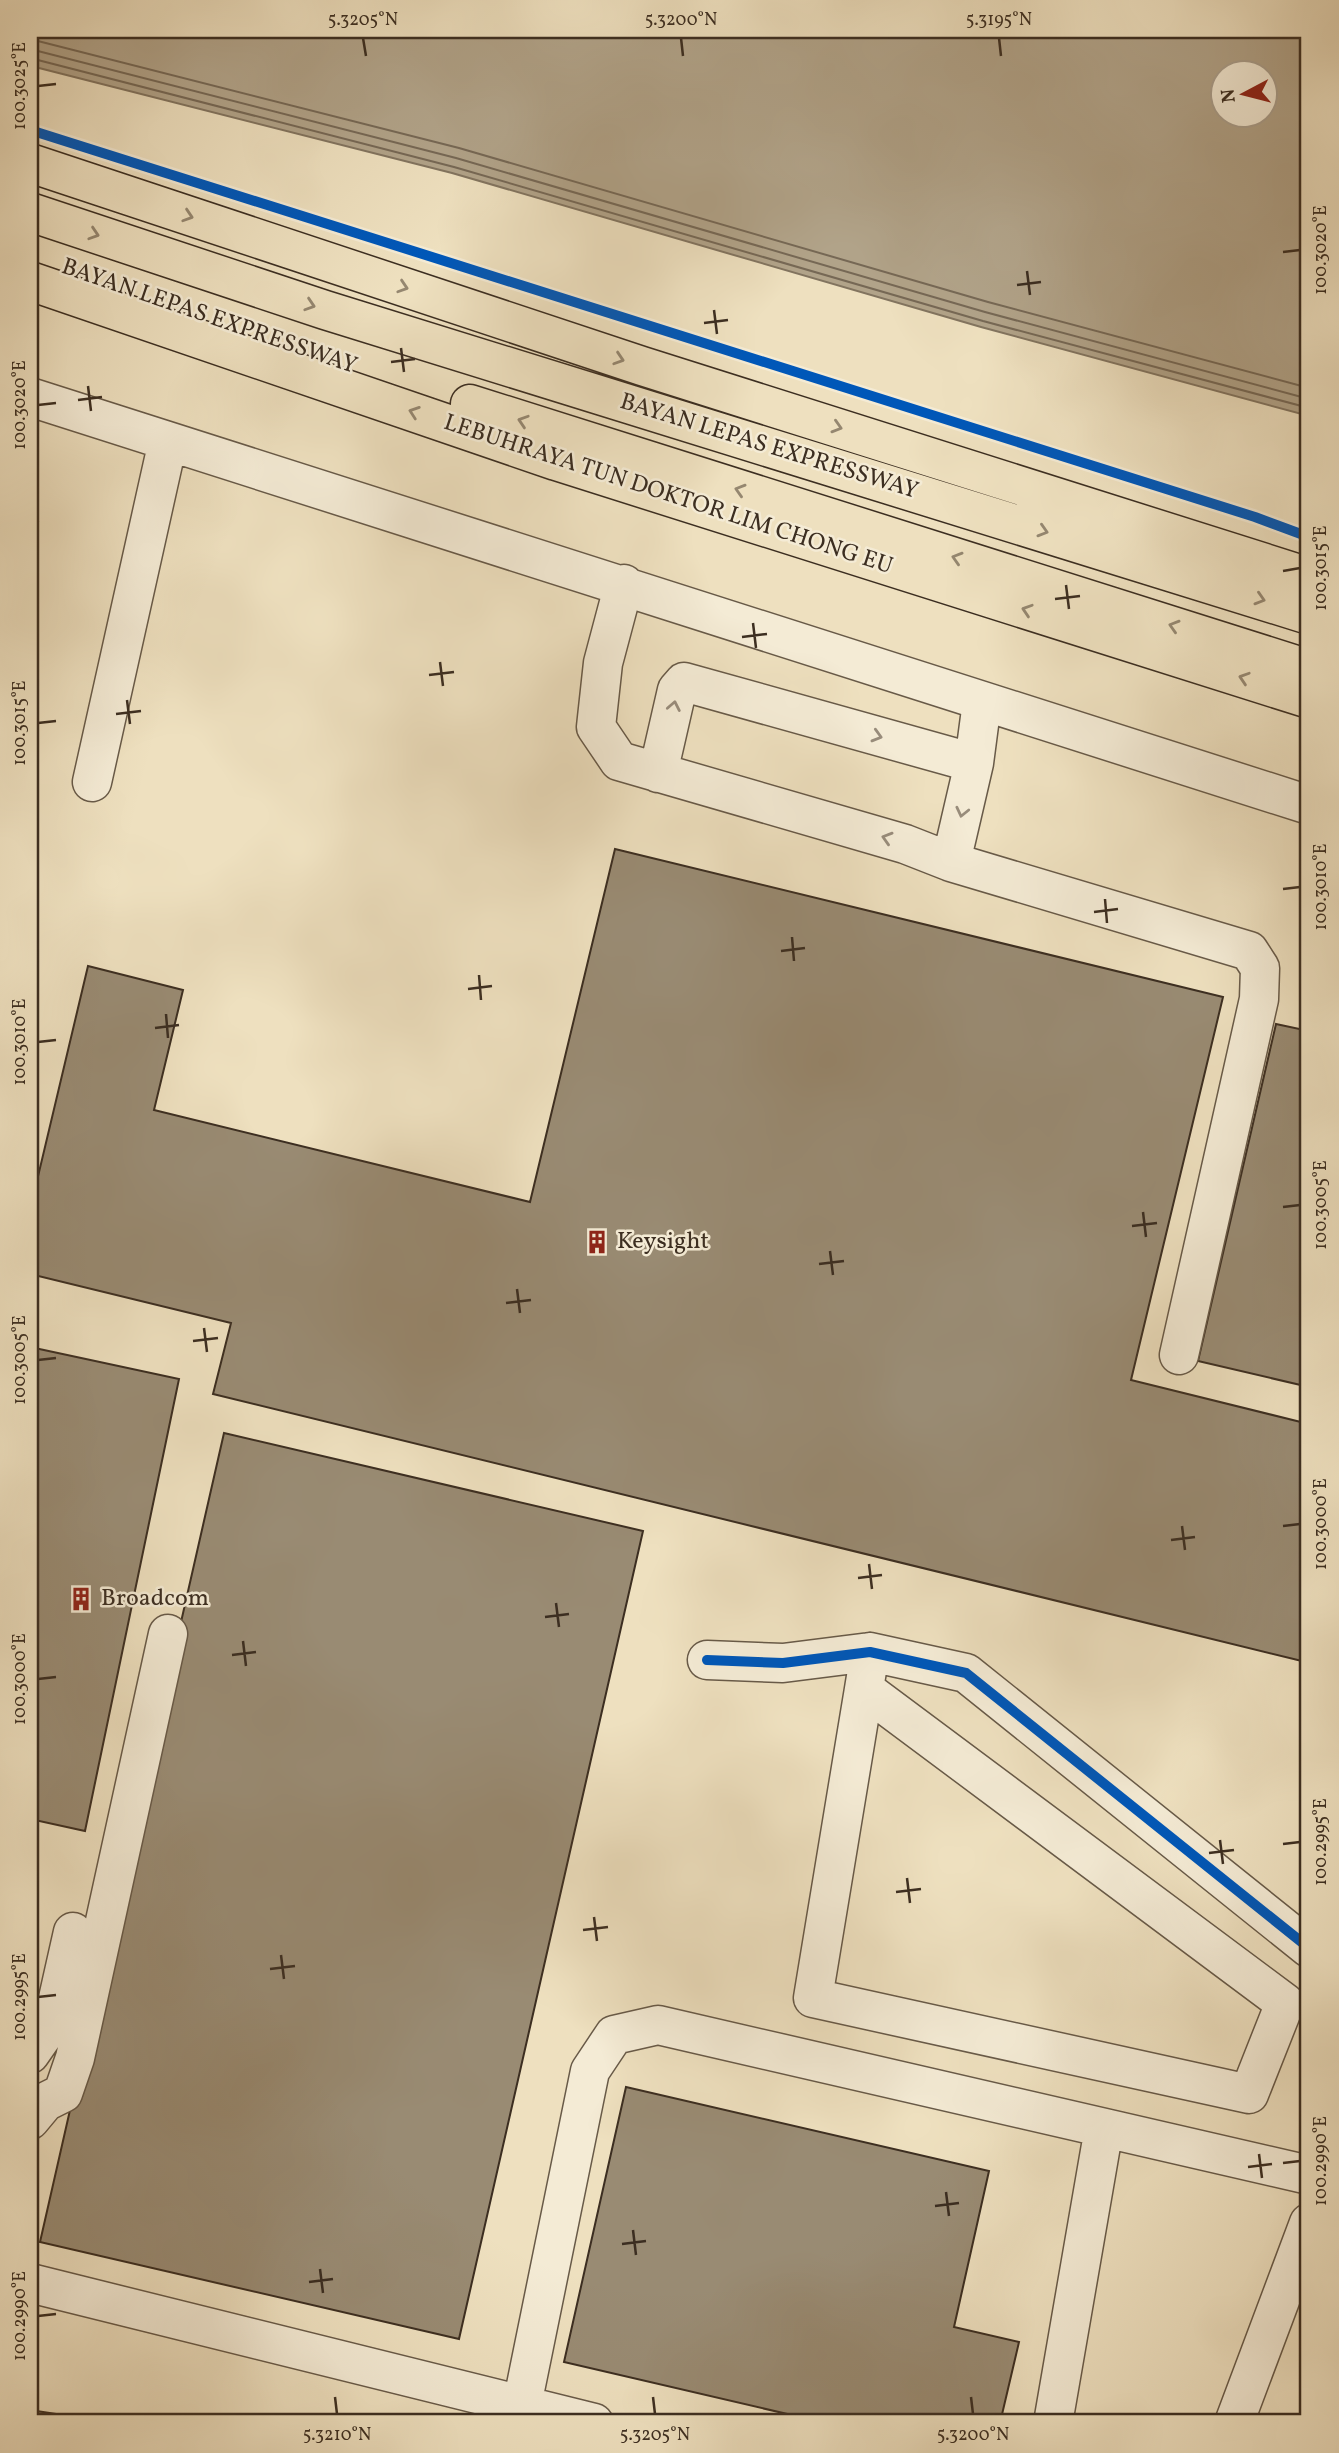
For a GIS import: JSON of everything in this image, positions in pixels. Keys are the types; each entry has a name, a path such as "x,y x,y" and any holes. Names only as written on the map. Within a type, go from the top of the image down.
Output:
{"highway":[{"path":"30,163 642,366 1309,577"},
{"name":"BAYAN LEPAS EXPRESSWAY","path":"30,212 325,310 1309,615"},
{"name":"BAYAN LEPAS EXPRESSWAY","path":"30,256 619,453 1309,669"},
{"name":"LEBUHRAYA TUN DOKTOR LIM CHONG EU","path":"30,281 556,461 1309,699"}],"street":[{"path":"30,397 624,584 982,702 1309,805"},
{"path":"92,782 168,441"},
{"path":"624,584 603,663 596,727 619,761 905,844 951,862 1249,951 1261,968 1259,999 1179,1355"},
{"path":"658,773 677,690 684,682 974,763"},
{"path":"951,862 974,763 982,702"},
{"path":"30,2120 45,2102 63,2093 75,2058 168,1634"},
{"path":"707,1660 783,1663 870,1652 966,1673 1309,1948"},
{"path":"864,1689 1285,2003 1249,2094 813,1998 870,1652"},
{"path":"30,2054 54,2021 73,1932"},
{"path":"522,2405 590,2071 614,2035 658,2025 1309,2175"},
{"path":"1053,2423 1104,2128"},
{"path":"1234,2423 1309,2223"},
{"path":"30,2283 581,2422"}],"water":[{"path":"30,30 1309,30 1309,416 981,327 452,173 30,64"}],"building":[{"path":"30,520 38,522 30,558"},
{"name":"Keysight","path":"615,849 1223,997 1131,1380 1309,1424 1309,1650 1306,1662 213,1394 231,1323 30,1274 30,1210 88,966 183,990 154,1110 530,1202"},
{"path":"1276,1024 1309,1031 1309,1387 1198,1361"},
{"name":"Broadcom","path":"30,1347 179,1379 85,1831 30,1819"},
{"path":"224,1433 643,1531 459,2339 40,2242"},
{"path":"626,2087 989,2171 954,2327 1019,2342 1000,2423 826,2423 564,2362"},
{"path":"30,2410 115,2423 30,2423"}],"cycle path":[{"path":"30,130 1255,517 1309,537"},
{"path":"707,1660 783,1663 870,1652 966,1673 1309,1948"}],"place":[{"name":"Keysight","path":"597,1242"},
{"name":"Broadcom","path":"81,1599"}]}
